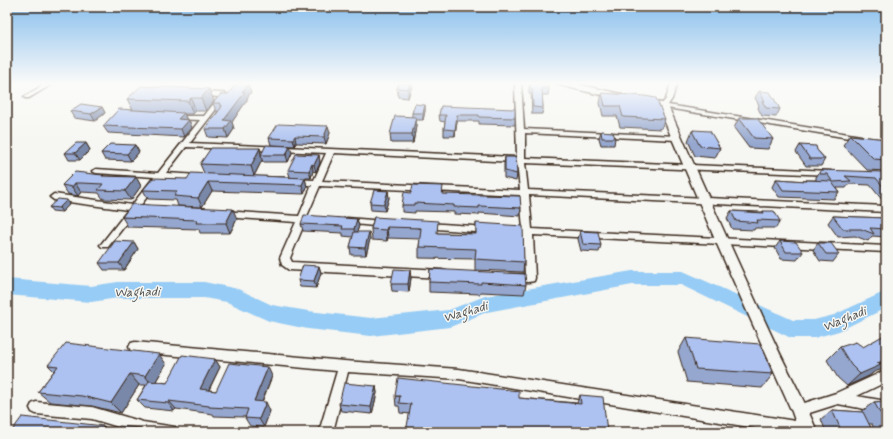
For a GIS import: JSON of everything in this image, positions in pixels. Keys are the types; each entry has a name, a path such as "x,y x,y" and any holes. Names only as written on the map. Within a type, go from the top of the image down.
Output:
{"street":[{"path":"105,245 218,103"},
{"path":"507,277 530,278 528,232 521,160 519,103"},
{"path":"650,103 869,140"},
{"path":"663,106 703,201 742,283 768,344 800,410 808,431"},
{"path":"169,116 206,118"},
{"path":"521,131 676,138"},
{"path":"184,145 837,173"},
{"path":"331,151 285,258 285,262 289,266 453,274"},
{"path":"96,171 206,178"},
{"path":"286,181 886,209"},
{"path":"54,197 149,209"},
{"path":"218,214 325,220"},
{"path":"341,221 395,224"},
{"path":"419,226 886,250"},
{"path":"135,347 344,366 459,374 808,431"},
{"path":"326,432 344,366"},
{"path":"800,410 838,398 886,376"},
{"path":"838,398 886,407"},
{"path":"36,408 92,413 143,428 170,432"}],"building":[{"path":"221,103 236,103 224,120 231,121 225,129 205,129 221,108 222,105 219,105"},
{"path":"533,103 543,103 543,108 533,107"},
{"path":"604,103 658,103 665,119 623,117 620,106 605,106"},
{"path":"763,103 777,103 780,109 766,108"},
{"path":"81,104 102,107 91,114 70,111"},
{"path":"415,104 425,105 423,113 412,113"},
{"path":"441,106 515,109 515,118 457,115 455,130 444,129 446,115 439,115"},
{"path":"119,109 184,113 178,119 189,120 181,129 103,126"},
{"path":"395,116 416,117 412,134 390,134"},
{"path":"739,118 757,118 773,139 754,138"},
{"path":"278,124 328,126 324,137 295,136 293,139 269,138"},
{"path":"693,130 710,131 720,148 700,146 692,131 694,131"},
{"path":"601,131 613,132 615,138 602,138"},
{"path":"850,135 886,139 886,160 874,159"},
{"path":"76,143 86,143 75,153 65,153"},
{"path":"110,144 135,145 127,154 101,153"},
{"path":"266,145 290,146 286,155 261,155"},
{"path":"800,145 816,146 817,150 825,159 810,159"},
{"path":"211,148 260,148 251,166 200,164"},
{"path":"296,154 319,155 309,171 288,170"},
{"path":"505,157 516,157 517,174 505,171"},
{"path":"821,170 883,172 886,176 886,190 876,178 845,176 851,181 833,182 827,174 820,174"},
{"path":"75,172 103,175 102,176 136,177 125,191 98,190 103,184 75,183 72,187 62,185"},
{"path":"191,173 305,178 302,185 208,182 198,198 174,196 177,191 143,190 153,178 187,179"},
{"path":"776,179 831,181 839,192 783,190"},
{"path":"413,185 443,186 442,194 520,196 521,208 479,206 479,208 454,207 454,205 414,203 414,205 402,205 404,192 411,193"},
{"path":"374,190 388,191 384,204 370,203"},
{"path":"58,199 67,200 59,208 49,207"},
{"path":"132,204 233,209 226,223 196,223 197,220 122,217"},
{"path":"731,211 764,213 763,211 774,211 780,221 757,220 758,223 736,221"},
{"path":"304,215 357,219 354,229 342,229 343,226 301,224"},
{"path":"833,216 886,218 886,229 870,228 874,234 861,229 843,229"},
{"path":"374,217 438,221 437,233 476,234 476,223 523,226 524,262 475,259 476,249 419,247 421,228 387,227 386,230 371,229"},
{"path":"580,231 598,232 601,245 583,244"},
{"path":"354,232 369,232 365,248 350,247"},
{"path":"115,241 134,242 119,263 99,263"},
{"path":"780,241 796,242 803,252 786,252"},
{"path":"818,243 831,243 839,254 826,254"},
{"path":"303,265 319,266 314,281 298,280"},
{"path":"394,269 410,270 408,284 391,284"},
{"path":"430,269 525,274 526,285 481,282 481,284 429,282"},
{"path":"886,334 886,360 877,363 883,364 860,374 851,365 840,347 856,342 863,347"},
{"path":"686,338 760,344 773,374 696,369"},
{"path":"66,343 159,354 145,376 130,374 111,403 82,396 38,392 58,366 48,365"},
{"path":"182,355 215,359 200,389 216,391 229,363 268,367 254,401 266,402 259,419 245,418 248,409 209,407 169,401 168,403 137,400 149,381 167,383"},
{"path":"398,378 519,391 519,398 581,404 580,395 603,397 607,432 406,432 411,404 399,403 400,396 395,396"},
{"path":"344,383 376,386 371,407 339,404"},
{"path":"886,401 886,413 880,413 874,402"},
{"path":"832,410 863,412 873,432 842,432"},
{"path":"22,417 104,426 100,432 11,432"},
{"path":"119,426 141,428 139,432 116,432"},
{"path":"161,429 185,432 159,432"}],"waterway":[{"name":"Waghadi","path":"7,287 91,294 118,290 204,290 231,295 269,313 308,320 371,327 450,318 485,304 632,278 683,278 791,329 814,329 839,322 886,299"}]}
